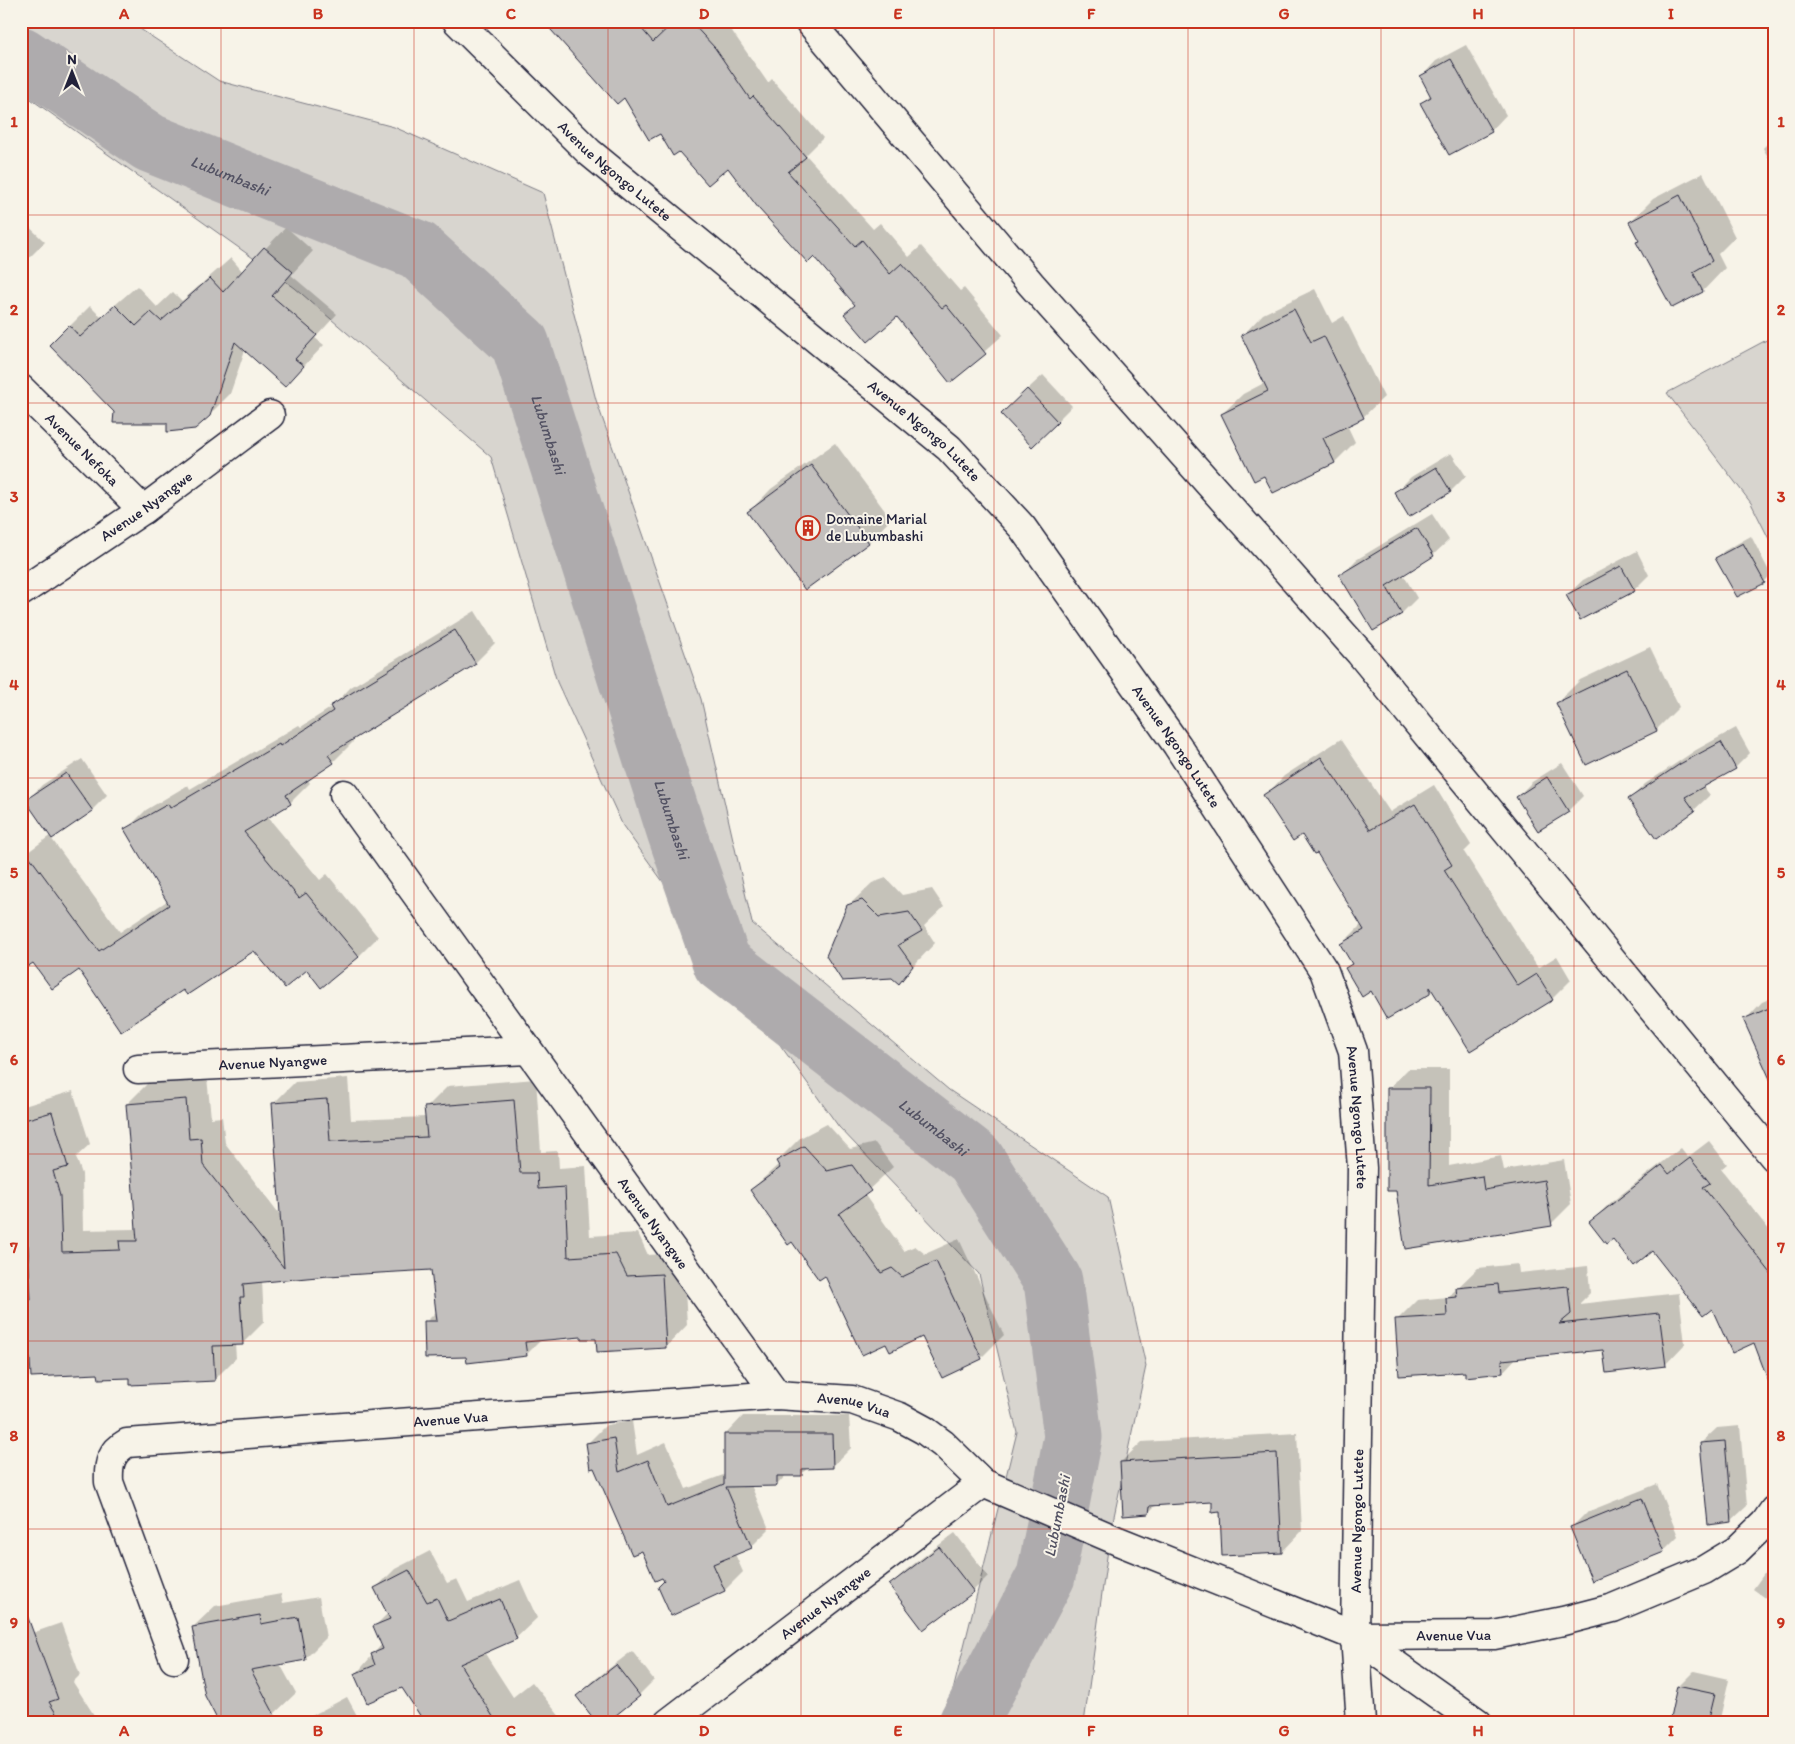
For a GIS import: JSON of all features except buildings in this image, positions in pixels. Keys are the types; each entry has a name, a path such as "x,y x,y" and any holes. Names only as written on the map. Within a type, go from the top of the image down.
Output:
{"street":[{"name":"Avenue Ngongo Lutete","path":"457,21 590,152 949,448 1022,527 1177,745 1324,971 1353,1051 1362,1168 1355,1636 1361,1723"},
{"path":"809,21 1031,284 1360,653 1774,1157"},
{"name":"Avenue Nefoka","path":"21,389 143,510"},
{"name":"Avenue Nyangwe","path":"21,592 143,510 270,415"},
{"name":"Avenue Nyangwe","path":"344,794 777,1395"},
{"name":"Avenue Nyangwe","path":"138,1068 528,1050"},
{"name":"Avenue Vua","path":"174,1659 109,1482 110,1459 118,1448 127,1443 777,1395 852,1400 900,1417 924,1430 943,1444 990,1486 1118,1541 1355,1636 1494,1635 1563,1621 1613,1608 1704,1570 1737,1550 1765,1523 1774,1510"},
{"name":"Avenue Nyangwe","path":"668,1723 990,1486"},
{"path":"1355,1636 1478,1723"}],"shaded area":[{"path":"21,21 128,21 219,81 394,127 543,193 596,400 701,699 752,923 949,1090 1108,1197 1146,1366 1110,1535 1084,1723 945,1723 1017,1432 979,1274 839,1127 623,826 557,682 491,457 295,288 21,92"},
{"path":"1774,336 1774,549 1751,503 1667,393"}],"waterway":[{"name":"Lubumbashi","path":"21,56 150,143 418,250 520,343 676,831 722,963 975,1159 1053,1281 1073,1437 1046,1576 968,1723"}],"place":[{"name":"Domaine Marial de Lubumbashi","path":"808,528"}]}
